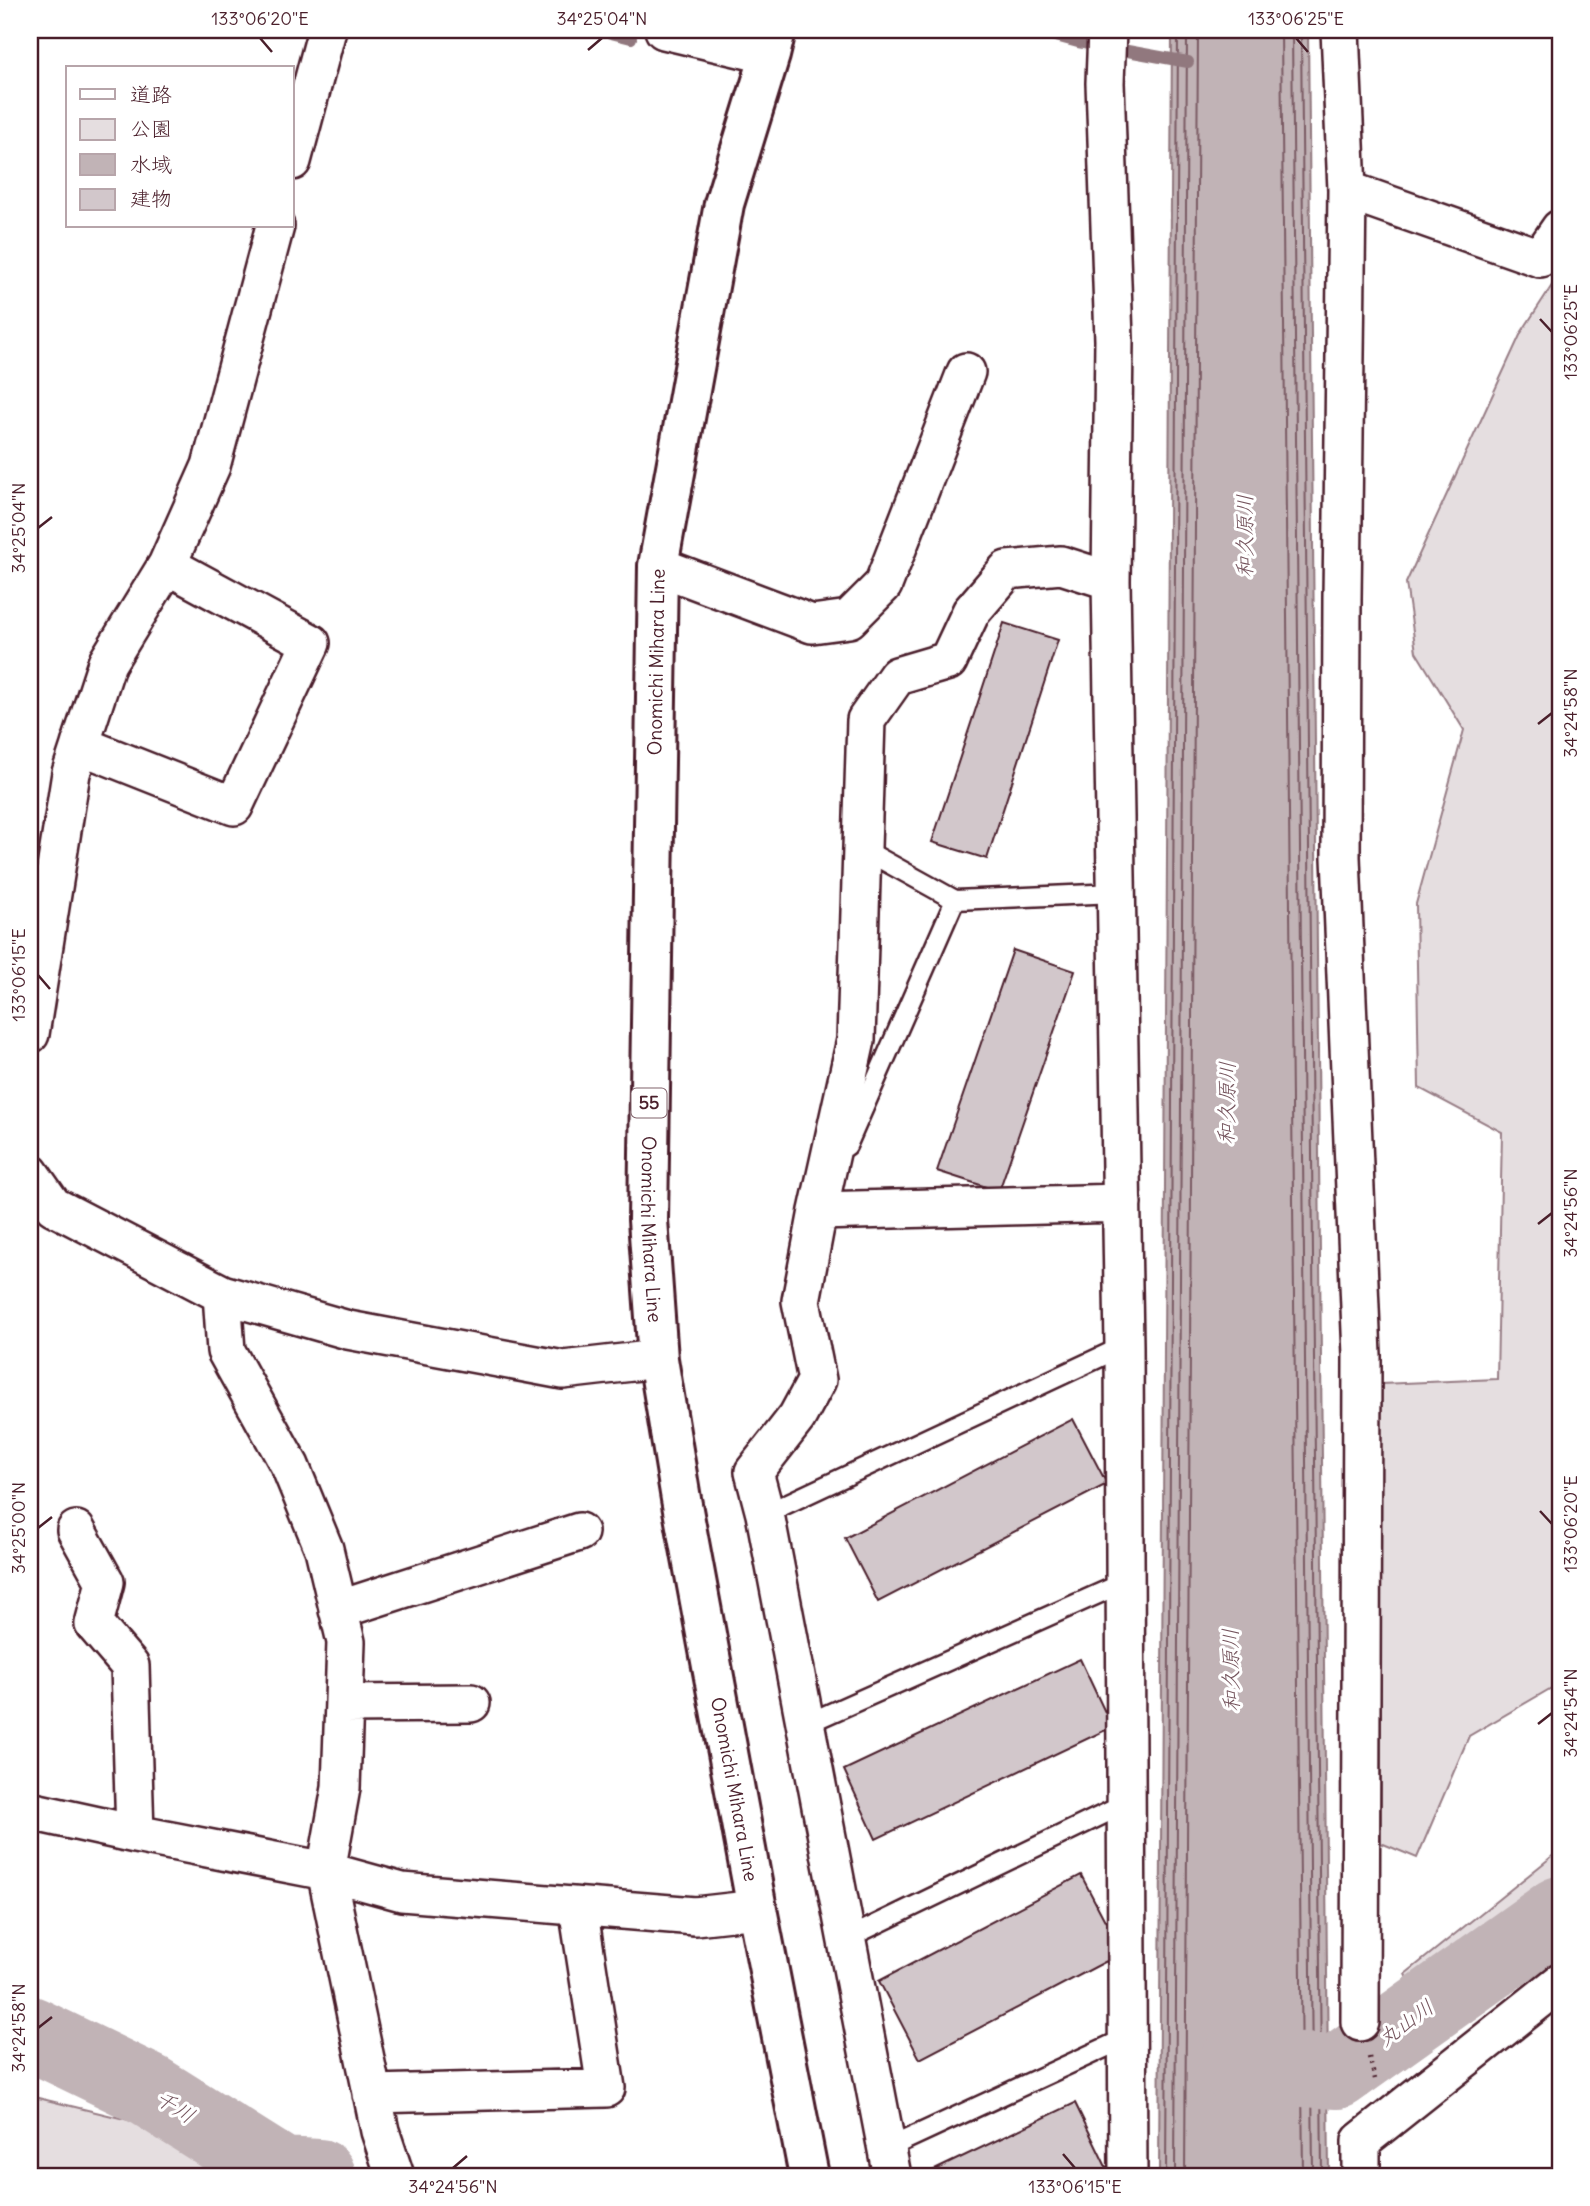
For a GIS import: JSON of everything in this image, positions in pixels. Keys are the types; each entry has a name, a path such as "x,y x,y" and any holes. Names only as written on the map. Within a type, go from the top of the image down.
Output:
{"main road":[{"name":"Onomichi Mihara Line","path":"773,43 724,204 657,566 648,1220 659,1359 681,1499 809,2176"}],"street":[{"path":"294,154 327,30"},
{"path":"664,30 773,43"},
{"path":"1340,30 1347,190 1341,857 1363,1355 1360,2022"},
{"path":"1107,31 1105,83 1114,340 1111,582 1124,1346 1128,2176"},
{"path":"1347,190 1540,258 1560,229"},
{"path":"30,1034 71,773 107,663 167,565 211,466 274,228"},
{"path":"657,566 812,624 849,619 883,585 966,372"},
{"path":"80,745 233,807 311,643 167,565"},
{"path":"889,2163 765,1514 754,1472 797,1417 817,1380 801,1301 856,1040 866,720 897,676 948,661 971,612 1007,570 1061,565 1111,582"},
{"path":"30,1173 53,1206 222,1294 348,1330 563,1370 659,1359"},
{"path":"818,1211 1122,1203"},
{"path":"222,1294 226,1351 290,1466 324,1549 346,1642 341,1788 326,1871 380,2131 395,2176"},
{"path":"76,1530 105,1582 94,1624 130,1666 135,1834"},
{"path":"338,1611 579,1532"},
{"path":"344,1704 471,1703"},
{"path":"30,1811 326,1871 402,1892 695,1916 757,1909"},
{"path":"372,2094 606,2088 578,1907"},
{"path":"1361,2176 1361,2141 1560,1983"}],"lane":[{"path":"862,848 955,900 1116,892"},
{"path":"818,1211 955,900"},
{"path":"765,1514 1124,1346"},
{"path":"806,1724 1125,1582"},
{"path":"846,1939 1127,1803"},
{"path":"889,2163 1128,2036"}],"path":[{"path":"1360,2022 1376,2082"}],"green space":[{"path":"1560,273 1560,1683 1469,1736 1417,1858 1381,1843 1381,1384 1497,1379 1502,1132 1419,1088 1416,904 1464,730 1416,652 1406,583 1521,333"},
{"path":"1560,1850 1560,1903 1430,2031 1405,1974"},
{"path":"30,2096 297,2161 304,2176 30,2176"}],"water":[{"name":"和久原川","path":"1172,30 1308,30 1329,2176 1159,2176"}],"building":[{"path":"1004,623 1058,640 987,859 932,842"},
{"path":"1013,950 1075,971 999,1191 937,1171"},
{"path":"1073,1419 1107,1484 878,1602 845,1538"},
{"path":"1080,1659 1112,1727 876,1839 844,1770"},
{"path":"1081,1875 1122,1953 920,2059 879,1981"},
{"path":"1075,2103 1109,2173 1101,2176 922,2176"}],"waterway":[{"path":"599,30 631,38"},
{"path":"1034,30 1078,42 1188,62"},
{"name":"丸山川","path":"1234,2066 1337,2072 1560,1913"},
{"name":"千川","path":"30,2033 150,2091 282,2174 319,2176"}]}
